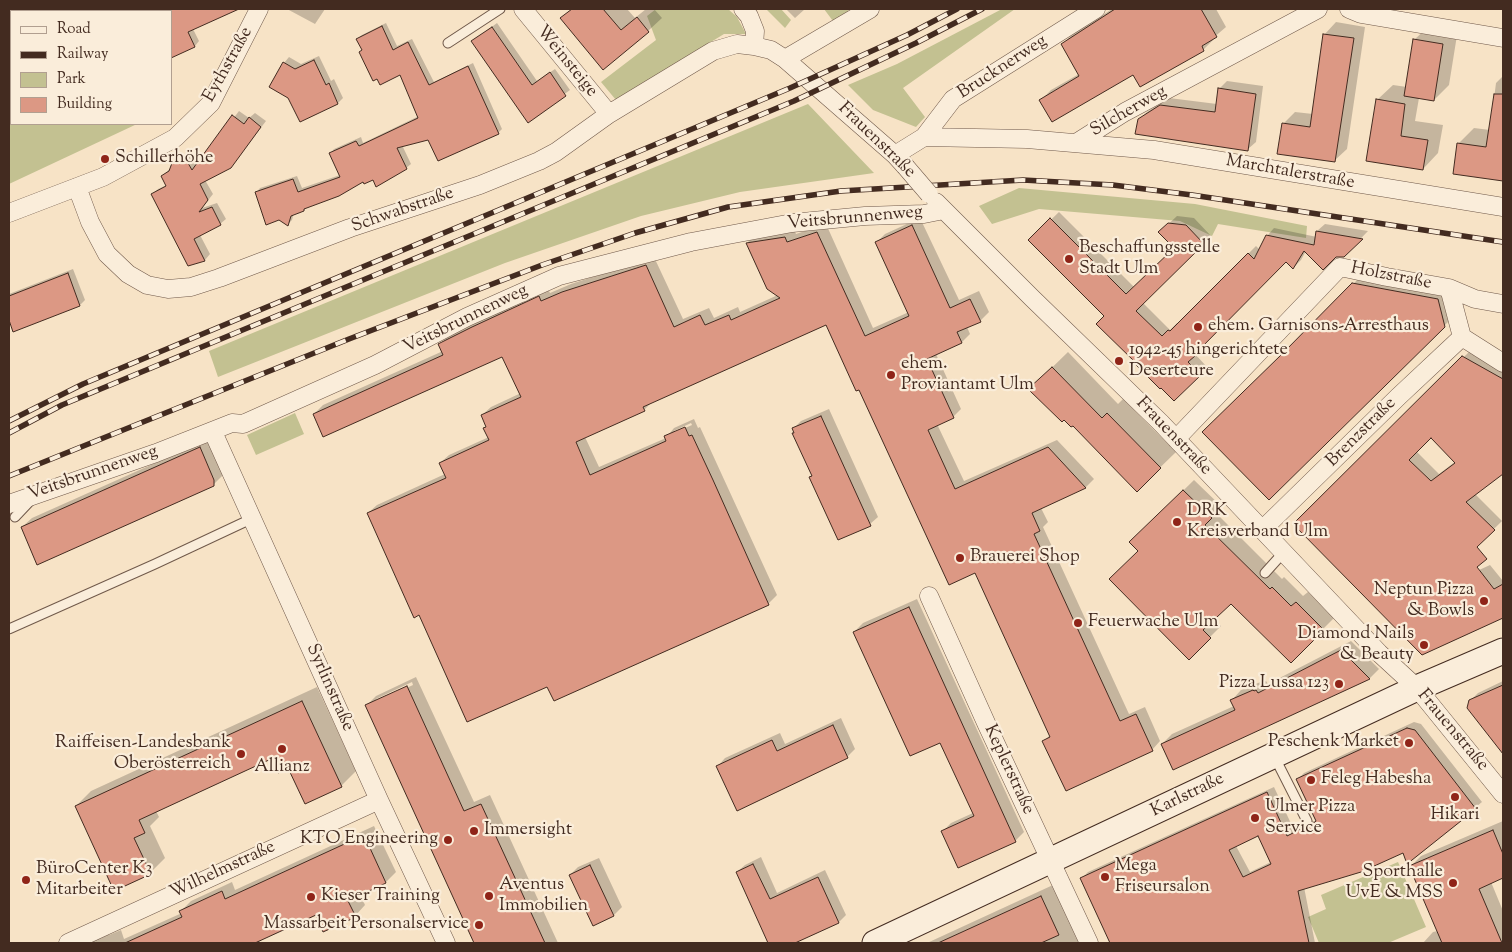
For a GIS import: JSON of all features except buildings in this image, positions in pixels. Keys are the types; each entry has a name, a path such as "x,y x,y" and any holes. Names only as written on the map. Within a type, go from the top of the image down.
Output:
{"main road":[{"name":"Karlstraße","path":"875,943 1051,862 1417,688 1503,651"}],"street":[{"name":"Eythstraße","path":"9,213 103,177 175,138 211,103 259,9"},
{"name":"Weinsteige","path":"523,9 609,114"},
{"path":"743,9 749,16 755,31 754,46"},
{"path":"785,58 870,9"},
{"name":"Brucknerweg","path":"900,161 924,136 954,99 1096,9"},
{"name":"Silcherweg","path":"924,136 1027,139 1076,143 1125,112 1318,9"},
{"path":"1349,9 1361,14 1503,38"},
{"name":"Schwabstraße","path":"76,187 90,222 107,254 128,274 147,285 168,289 190,288 350,228 480,184 539,161 556,152 609,114 713,51 737,44 754,46"},
{"name":"Frauenstraße","path":"754,46 771,50 785,58 900,161 944,210 1176,439 1379,653 1417,688 1500,785"},
{"name":"Marchtalerstraße","path":"1076,143 1154,150 1503,207"},
{"name":"Veitsbrunnenweg","path":"12,510 37,494 213,432 232,423 243,424 375,364 467,317 559,276 691,242 792,223 865,216 924,214 944,210"},
{"name":"Holzstraße","path":"1176,439 1340,267 1449,288 1462,337"},
{"path":"1449,288 1475,299 1503,304"},
{"path":"1462,337 1503,362"},
{"name":"Brenzstraße","path":"1262,530 1462,337"},
{"name":"Syrlinstraße","path":"213,432 379,800 446,943"},
{"name":"Keplerstraße","path":"929,596 1090,943"},
{"name":"Wilhelmstraße","path":"68,943 379,800"}],"lane":[{"path":"448,43 500,9"},
{"path":"9,629 156,564 251,519"},
{"path":"1264,573 1283,553"},
{"path":"1274,755 1307,821"}],"green space":[{"path":"656,9 728,9 737,17 746,34 724,34 616,100 601,82 656,40 647,16"},
{"path":"766,9 781,9 791,20 785,28"},
{"path":"824,9 847,9 849,12 833,21"},
{"path":"1002,9 1015,9 903,88 925,117 916,127 873,110 848,85 897,64"},
{"path":"9,39 10,125 135,125 9,184"},
{"path":"808,104 874,173 740,192 641,216 505,263 218,377 209,351"},
{"path":"1019,188 1195,204 1307,226 1306,238 1218,224 1212,236 1180,221 1039,209 992,224 979,206"},
{"path":"295,413 304,434 256,455 247,435"},
{"path":"1398,862 1426,927 1388,943 1319,943 1308,917 1326,909 1321,895"}],"railway":[{"path":"9,421 83,384 790,88 907,35 957,9"},
{"path":"9,433 62,405 794,101 916,43 982,9"},
{"path":"9,476 349,339 542,265 635,233 728,207 841,191 1023,180 1113,185 1192,195 1503,242"}],"place":[{"name":"Schillerhöhe","path":"105,159"},
{"name":"Beschaffungsstelle Stadt Ulm","path":"1069,259"},
{"name":"ehem. Garnisons-Arresthaus","path":"1198,327"},
{"name":"1942-45 hingerichtete Deserteure","path":"1119,361"},
{"name":"ehem. Proviantamt Ulm","path":"891,375"},
{"name":"DRK Kreisverband Ulm","path":"1177,522"},
{"name":"Brauerei Shop","path":"960,558"},
{"name":"Neptun Pizza & Bowls","path":"1484,601"},
{"name":"Feuerwache Ulm","path":"1078,623"},
{"name":"Diamond Nails & Beauty","path":"1424,645"},
{"name":"Pizza Lussa 123","path":"1339,684"},
{"name":"Peschenk Market","path":"1409,743"},
{"name":"Allianz","path":"282,749"},
{"name":"Raiffeisen-Landesbank Oberösterreich","path":"241,754"},
{"name":"Feleg Habesha","path":"1311,780"},
{"name":"Hikari","path":"1455,797"},
{"name":"Ulmer Pizza Service","path":"1255,818"},
{"name":"Immersight","path":"474,831"},
{"name":"KTO Engineering","path":"448,840"},
{"name":"Mega Friseursalon","path":"1105,877"},
{"name":"BüroCenter K3 Mitarbeiter","path":"26,880"},
{"name":"Sporthalle UvE & MSS","path":"1453,883"},
{"name":"Aventus Immobilien","path":"489,896"},
{"name":"Kieser Training","path":"311,897"},
{"name":"Massarbeit Personalservice","path":"479,925"}]}
